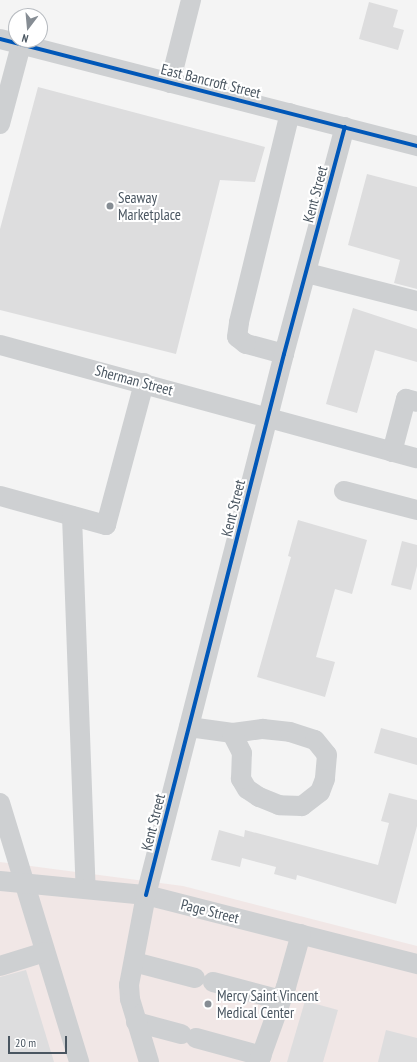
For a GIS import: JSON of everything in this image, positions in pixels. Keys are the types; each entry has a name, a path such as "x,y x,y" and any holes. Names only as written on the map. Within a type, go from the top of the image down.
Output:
{"street":[{"path":"170,82 191,0"},
{"path":"1,113 20,48"},
{"name":"East Bancroft Street","path":"37,48 417,146"},
{"path":"284,354 246,344 237,337 239,322 290,113"},
{"name":"Kent Street","path":"149,1062 130,999 134,962 146,895 284,354 345,127"},
{"path":"307,273 417,301"},
{"name":"Sherman Street","path":"0,345 269,416 417,458"},
{"path":"0,496 106,525 144,383"},
{"path":"392,452 406,399 417,402"},
{"path":"344,491 417,510"},
{"path":"72,516 86,889"},
{"path":"189,727 232,733 263,729 290,732 315,740 327,755 325,778 320,792 302,806 279,805 259,797 247,789 240,779 242,753 232,733"},
{"path":"0,803 23,883 79,1062"},
{"name":"Page Street","path":"0,880 146,895 417,964"},
{"path":"136,1022 189,1036 261,1059 301,934"},
{"path":"0,966 45,952"},
{"path":"134,962 281,1000"}],"shaded area":[{"name":"Mercy Saint Vincent Medical Center","path":"0,862 183,886 417,946 417,1062 0,1062"}],"building":[{"path":"369,2 398,10 393,27 404,30 398,50 359,39"},
{"name":"Seaway Marketplace","path":"38,87 265,147 255,182 220,180 176,354 0,310 0,229"},
{"path":"367,174 417,187 417,289 394,283 400,260 348,245"},
{"path":"353,308 417,329 417,362 375,350 357,413 326,404"},
{"path":"298,520 367,540 352,594 335,589 316,657 335,662 325,697 257,677 291,557 288,556"},
{"path":"402,541 417,545 417,566 411,590 391,585"},
{"path":"381,728 417,738 417,765 374,753"},
{"path":"389,793 417,800 417,826 396,904 297,875 296,880 274,874 276,867 242,858 240,867 211,860 219,830 244,837 245,830 378,865 389,823 381,821"},
{"path":"26,970 54,1062 0,1062 0,977"},
{"path":"305,1001 338,1010 323,1062 287,1062"},
{"path":"386,1030 417,1038 417,1062 378,1062"}],"cycle path":[{"path":"0,39 417,146"},
{"path":"146,895 284,354 345,127"}],"place":[{"name":"Seaway Marketplace","path":"110,206"},
{"name":"Mercy Saint Vincent Medical Center","path":"208,1004"}]}
